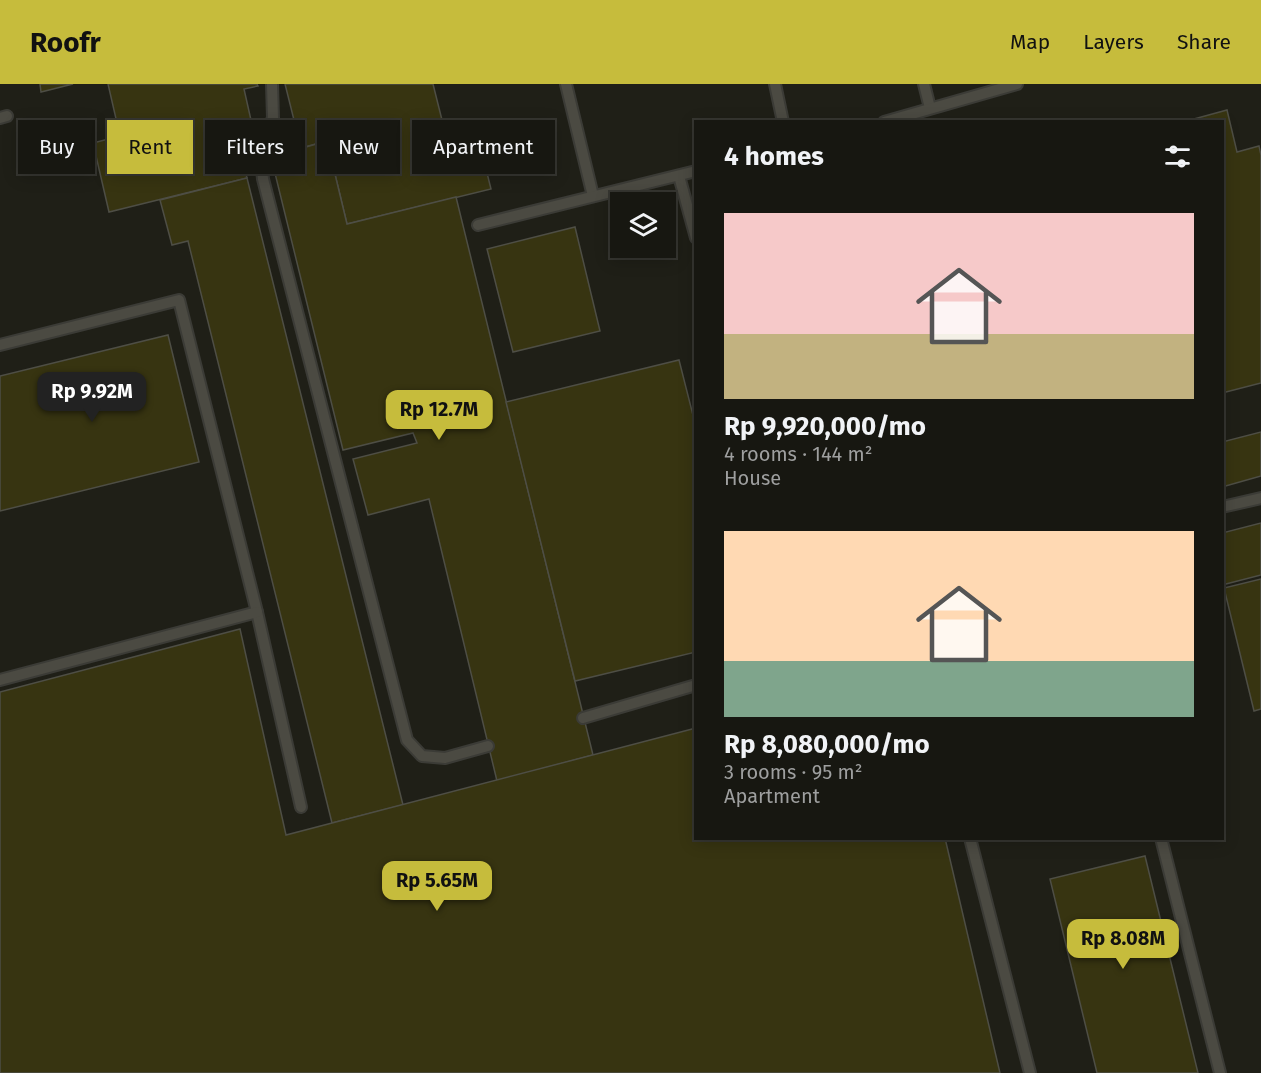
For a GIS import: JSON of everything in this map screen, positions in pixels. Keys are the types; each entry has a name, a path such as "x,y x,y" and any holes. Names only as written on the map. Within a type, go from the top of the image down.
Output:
{"lane":[{"path":"272,84 273,118 260,147 263,179 407,740 422,756 445,758 488,746"},
{"path":"566,84 593,196"},
{"path":"775,84 783,120"},
{"path":"924,84 930,108"},
{"path":"891,120 1017,84"},
{"path":"478,225 694,172"},
{"path":"679,176 694,231"},
{"path":"0,345 179,300 257,612 301,807"},
{"path":"1224,507 1261,498"},
{"path":"0,680 257,612"},
{"path":"583,718 694,687"},
{"path":"971,840 1030,1073"},
{"path":"1162,840 1220,1073"}],"building":[{"path":"40,84 73,84 41,92"},
{"path":"108,84 257,84 258,86 244,89 251,120 205,120 205,174 246,174 247,178 109,212 95,152 95,142 107,139 107,174 193,174 193,120 116,120"},
{"path":"285,84 433,84 442,120 412,120 412,174 487,174 491,189 347,224 335,174 400,174 400,120 317,120 317,144 305,147 305,120 294,120"},
{"path":"1227,110 1237,152 1259,146 1261,155 1261,383 1224,392 1224,120 1190,120"},
{"path":"317,144 317,174 335,174 347,224 456,197 593,755 497,781 429,499 368,515 353,459 417,443 413,433 343,450 275,174 305,174 305,147"},
{"path":"247,178 403,805 332,823 188,241 172,245 160,200"},
{"path":"575,227 600,331 513,352 487,249"},
{"path":"168,335 199,462 0,511 0,376"},
{"path":"679,360 694,419 694,652 575,681 506,402"},
{"path":"1261,432 1261,476 1224,486 1224,441"},
{"path":"1261,523 1261,575 1224,584 1224,532"},
{"path":"1261,579 1261,709 1254,711 1224,588"},
{"path":"240,629 286,835 694,729 694,840 945,840 1000,1073 0,1073 0,692"},
{"path":"1145,856 1198,1073 1097,1073 1050,879"}]}
